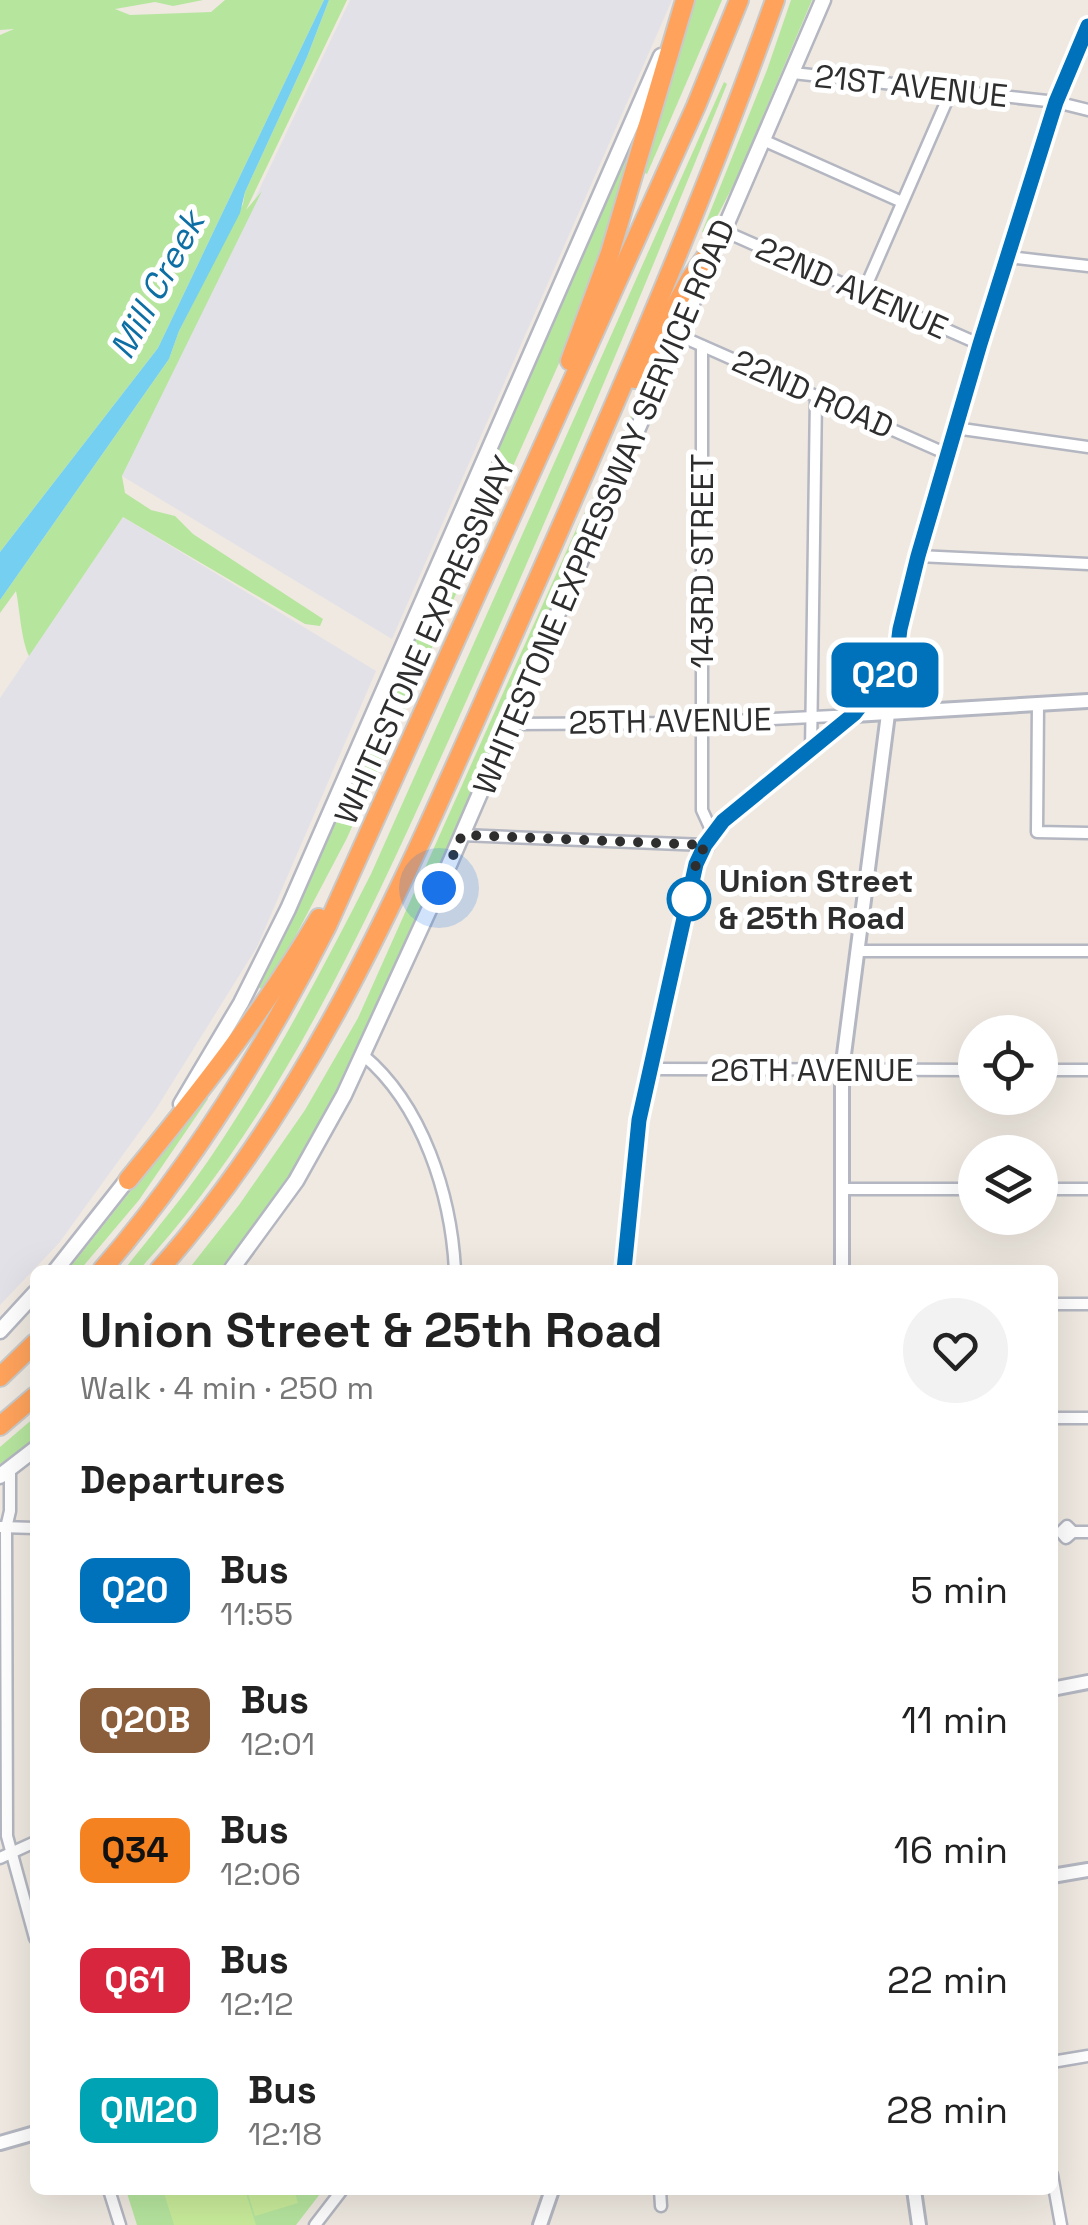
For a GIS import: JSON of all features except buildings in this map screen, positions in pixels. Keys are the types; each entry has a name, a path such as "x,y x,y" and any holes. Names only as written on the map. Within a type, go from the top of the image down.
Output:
{"highway":[{"path":"488,573 606,265 684,0"},
{"name":"WHITESTONE EXPRESSWAY","path":"106,1265 183,1166 250,1064 320,941 696,106 739,0"},
{"path":"533,591 716,154 775,0"},
{"path":"176,1265 304,1068 379,928 533,591 652,345 690,279 724,232"},
{"path":"128,1180 276,988 380,814"},
{"path":"163,1265 237,1172"},
{"path":"0,1377 30,1348"},
{"path":"0,1426 30,1400"}],"main road":[{"path":"60,1265 128,1180 215,1048 280,925 684,0"},
{"name":"WHITESTONE EXPRESSWAY SERVICE ROAD","path":"235,1265 304,1167 363,1054 462,835 823,0"},
{"path":"0,1331 30,1299"},
{"path":"5,1472 30,1454"}],"street":[{"path":"842,1265 842,1070 900,629 980,344 1056,102 1088,26"},
{"name":"21ST AVENUE","path":"793,73 1056,102 1088,110"},
{"path":"863,293 951,90"},
{"path":"764,140 902,202"},
{"name":"22ND AVENUE","path":"724,232 980,344"},
{"path":"1008,257 1088,266"},
{"name":"22ND ROAD","path":"678,335 947,454"},
{"name":"143RD STREET","path":"702,346 702,810 709,839"},
{"path":"811,750 816,396"},
{"path":"955,428 1088,448"},
{"path":"918,556 1088,564"},
{"path":"624,1265 639,1120 696,864 709,839 736,809 854,714 896,661"},
{"name":"25TH AVENUE","path":"508,724 701,722 1088,701"},
{"path":"1038,704 1037,832 1088,833"},
{"path":"462,835 709,839"},
{"path":"857,951 1088,951"},
{"path":"363,1054 401,1100 430,1157 447,1211 454,1265"},
{"name":"26TH AVENUE","path":"650,1069 958,1070"},
{"path":"1058,1070 1088,1070"},
{"path":"842,1190 958,1189"},
{"path":"1058,1189 1088,1189"},
{"path":"1058,1304 1088,1304"},
{"path":"1058,1418 1088,1418"},
{"path":"5,1472 10,1511 3,1528 5,1856 30,1924"},
{"path":"3,1528 30,1528"},
{"path":"1073,1532 1088,1532"},
{"path":"1058,1688 1088,1682"},
{"path":"5,1856 30,1844"},
{"path":"1058,1875 1088,1870"},
{"path":"1058,2061 1088,2056"},
{"path":"0,2144 30,2135"},
{"path":"111,2195 120,2225"},
{"path":"315,2225 338,2195"},
{"path":"540,2225 547,2195"},
{"path":"661,2195 662,2206"},
{"path":"915,2195 919,2225"},
{"path":"1055,2195 1060,2225"}],"shaded area":[{"path":"350,0 672,0 392,639 122,476"},
{"path":"123,517 376,671 257,947 156,1109 59,1243 38,1265 30,1265 30,1273 0,1305 0,698"}],"green space":[{"path":"0,0 203,0 115,9 130,15 211,12 225,0 324,0 158,348 0,552 0,35 14,29 0,30"},
{"path":"329,0 347,0 246,210 262,191 122,476 125,493 151,510 175,516 193,534 323,619 320,626 305,624 123,517 29,656 16,591 0,613 0,600 169,359 179,331 243,204"},
{"path":"696,0 722,0 647,174 641,171"},
{"path":"791,0 812,0 735,182 708,234 702,232 767,70"},
{"path":"724,82 727,84 561,485 355,940 280,1079 237,1145 143,1265 128,1265 198,1175 253,1092 371,874"},
{"path":"626,157 632,159 564,352 347,838 274,977 263,989 259,988 290,925"},
{"path":"642,391 453,837 318,1130 277,1195 223,1265 192,1265 305,1110 358,1018 579,523"},
{"path":"206,1096 208,1099 139,1200 84,1265 72,1265"},
{"path":"30,1421 30,1443 0,1464 0,1447"},
{"path":"128,2195 319,2195 296,2225 137,2225"},
{"path":"165,2195 247,2195 256,2225 174,2225"},
{"path":"249,2195 296,2195 298,2203 255,2216"}],"water":[{"path":"324,0 329,0 307,57 245,192 240,213 179,331 169,359 0,600 0,552 158,348"}],"bus line":[{"name":"Q20","path":"624,1265 639,1120 696,864 723,821 854,714 896,661 918,556 980,344 1056,102 1088,26"}],"place":[{"name":"Union Street & 25th Road","path":"689,899"}],"route":[{"path":"439,888 462,835 705,845 696,864 688,902 689,899"}],"water label":[{"name":"Mill Creek","path":"157,285"}]}
